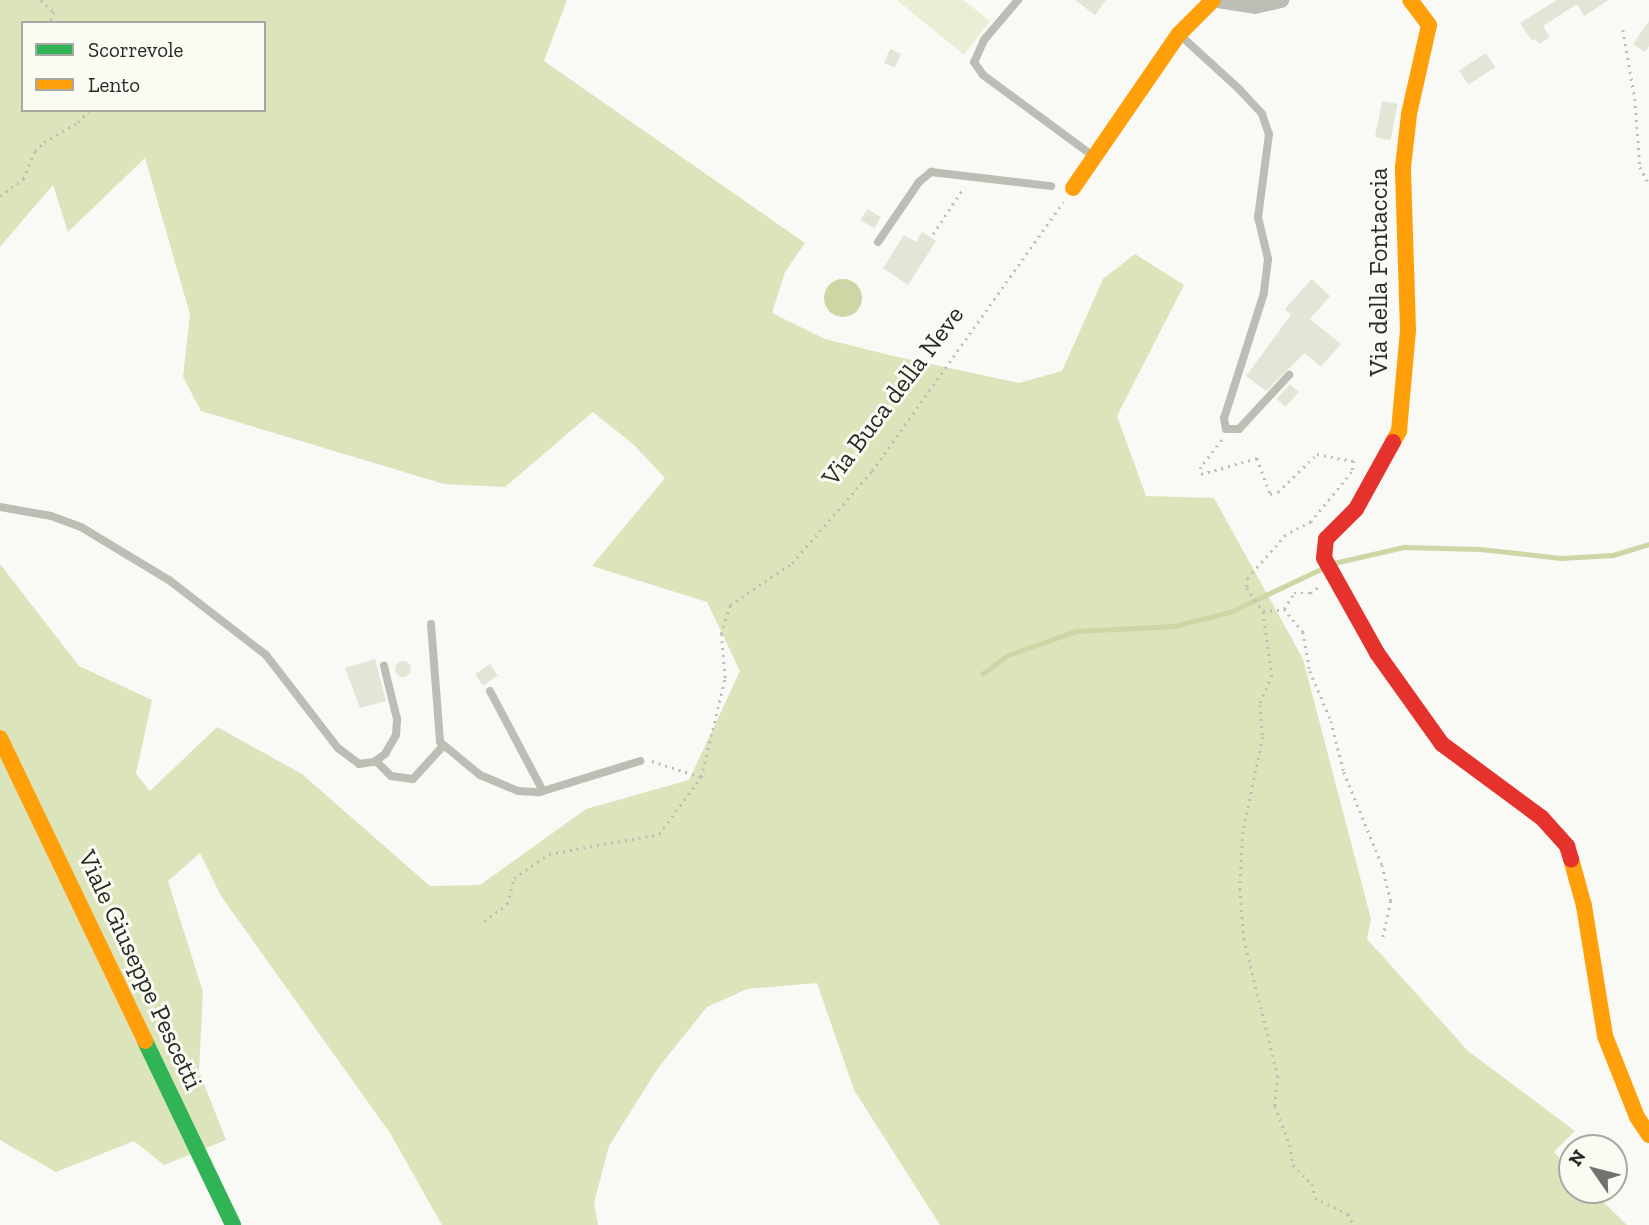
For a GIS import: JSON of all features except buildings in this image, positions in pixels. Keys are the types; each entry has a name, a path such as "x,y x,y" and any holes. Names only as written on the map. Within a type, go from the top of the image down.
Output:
{"street":[{"path":"1068,188 1094,157 1179,34 1216,0 1255,6 1281,0"},
{"name":"Via della Fontaccia","path":"1328,568 1325,539 1356,509 1385,465 1399,431 1408,330 1403,167 1409,114 1429,25 1410,0"},
{"path":"1328,568 1377,653 1442,744 1542,818 1567,846 1584,906 1605,1035 1637,1117 1649,1135"},
{"name":"Viale Giuseppe Pescetti","path":"0,738 233,1225"}],"lane":[{"path":"1018,0 984,40 974,62 983,75 1094,157"},
{"path":"1179,34 1262,114 1269,134 1258,217 1268,259 1264,293 1224,418 1230,430 1239,429 1289,375"},
{"path":"878,242 925,176 937,172 1051,186"},
{"path":"0,507 51,516 81,527 169,580 275,667 345,756 359,764 376,761 394,742 397,727 384,666"},
{"path":"431,624 438,736 443,746 500,786 543,791 640,761"},
{"path":"489,691 543,791"},
{"path":"376,761 391,776 413,779 443,746"}],"path":[{"path":"41,0 54,12 51,21"},
{"path":"1623,30 1636,99 1640,167 1649,184"},
{"path":"0,196 23,179 44,142 78,122 87,112"},
{"path":"933,234 971,176"},
{"name":"Via Buca della Neve","path":"701,777 725,678 721,634 730,605 792,564 872,471 1068,188"},
{"path":"1230,430 1200,467 1201,474 1257,458 1264,487 1274,495 1317,454 1354,461 1352,472 1311,522 1286,535 1248,578 1247,588 1264,610 1263,636 1272,675 1260,705 1263,737 1243,832 1240,889 1244,939 1278,1076 1275,1106 1290,1145 1293,1166 1311,1184 1315,1198 1348,1214 1354,1225"},
{"path":"1284,609 1294,593 1310,593 1328,568"},
{"path":"1264,610 1284,609"},
{"path":"1284,609 1303,632 1310,671 1331,722 1344,772 1382,865 1391,901 1382,942"},
{"path":"484,921 507,904 514,878 548,854 659,834 701,777 667,764 640,761"}],"shaded area":[{"path":"0,0 567,0 544,61 805,243 785,272 772,313 825,339 1019,383 1062,371 1103,279 1135,254 1184,285 1117,416 1146,496 1214,498 1303,659 1371,919 1367,939 1468,1051 1575,1131 1572,1134 1558,1134 1558,1148 1554,1152 1558,1156 1558,1204 1605,1204 1627,1225 940,1225 854,1090 817,983 747,989 707,1007 658,1068 609,1146 594,1203 598,1225 442,1225 390,1133 221,896 200,853 168,881 203,992 199,1071 226,1140 164,1165 134,1141 56,1172 0,1140 0,564 79,666 152,700 136,774 150,791 217,727 302,774 430,886 480,885 586,809 689,780 740,671 707,602 592,566 665,478 634,445 593,412 505,487 444,484 201,411 183,377 190,314 145,158 68,232 53,185 0,247"},
{"path":"897,0 963,0 990,21 964,55"},
{"path":"843,279 856,285 862,298 856,311 843,317 830,311 824,298 830,285"}],"waterway":[{"path":"1334,563 1404,547 1480,549 1561,558 1613,555 1649,544"},
{"path":"982,674 1008,655 1076,631 1174,626 1230,612 1323,568"}],"traffic: fast":[{"path":"145,1041 233,1225"}],"traffic: slow":[{"path":"1073,188 1179,34 1213,0"},
{"path":"1393,442 1399,431 1408,330 1403,167 1409,114 1429,25 1410,0"},
{"path":"0,738 145,1041"},
{"path":"1571,859 1584,906 1605,1036 1637,1117 1649,1135"}],"traffic: jam":[{"path":"1393,442 1356,509 1326,539 1324,558 1377,653 1442,744 1542,818 1567,846 1571,859"}]}
